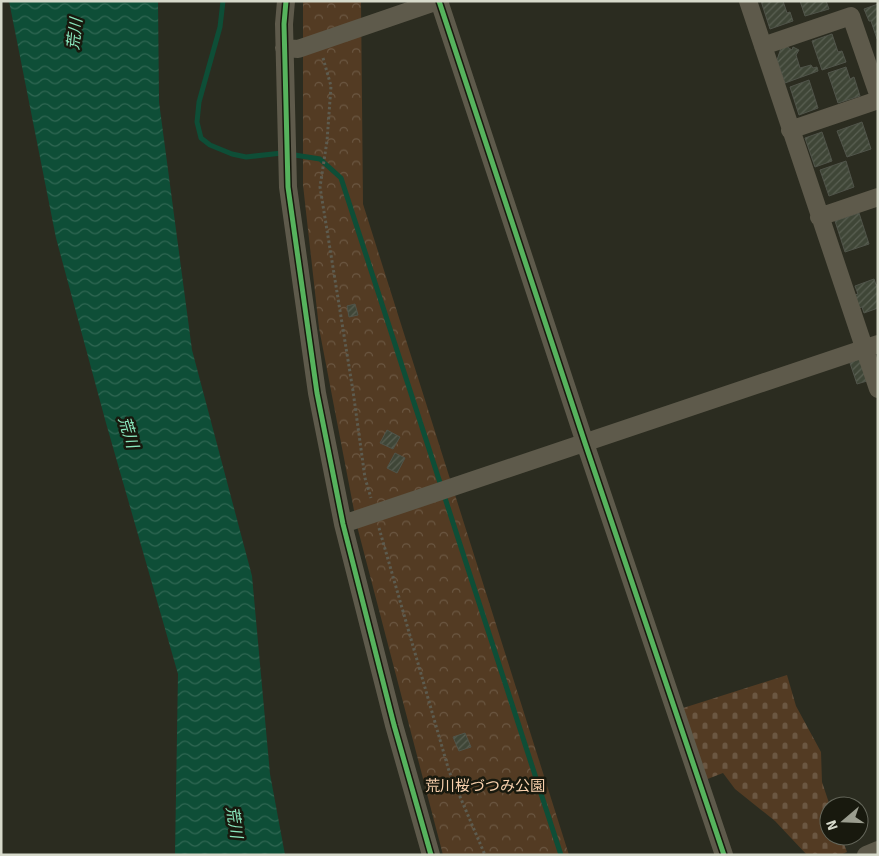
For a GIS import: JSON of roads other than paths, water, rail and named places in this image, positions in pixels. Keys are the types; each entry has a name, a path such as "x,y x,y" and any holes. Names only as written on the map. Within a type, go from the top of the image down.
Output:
{"street":[{"path":"286,1 284,48 288,187 317,394 343,524 394,725 431,855"},
{"path":"284,48 298,49 439,1 724,855"},
{"path":"748,1 820,217 871,346 878,389"},
{"path":"764,46 849,8 878,94"},
{"path":"790,130 878,100"},
{"path":"820,217 878,197"},
{"path":"343,524 871,346"},
{"path":"866,855 878,850"}],"water":[{"name":"荒川","path":"9,1 158,1 159,102 192,350 252,576 270,774 285,855 175,855 178,674 106,423 56,238"}],"waterway":[{"path":"223,1 220,27 199,102 197,122 201,138 210,145 232,154 246,157 282,153 320,159 341,178 561,855"}],"park label":[{"name":"荒川桜づつみ公園","path":"485,786"}]}
